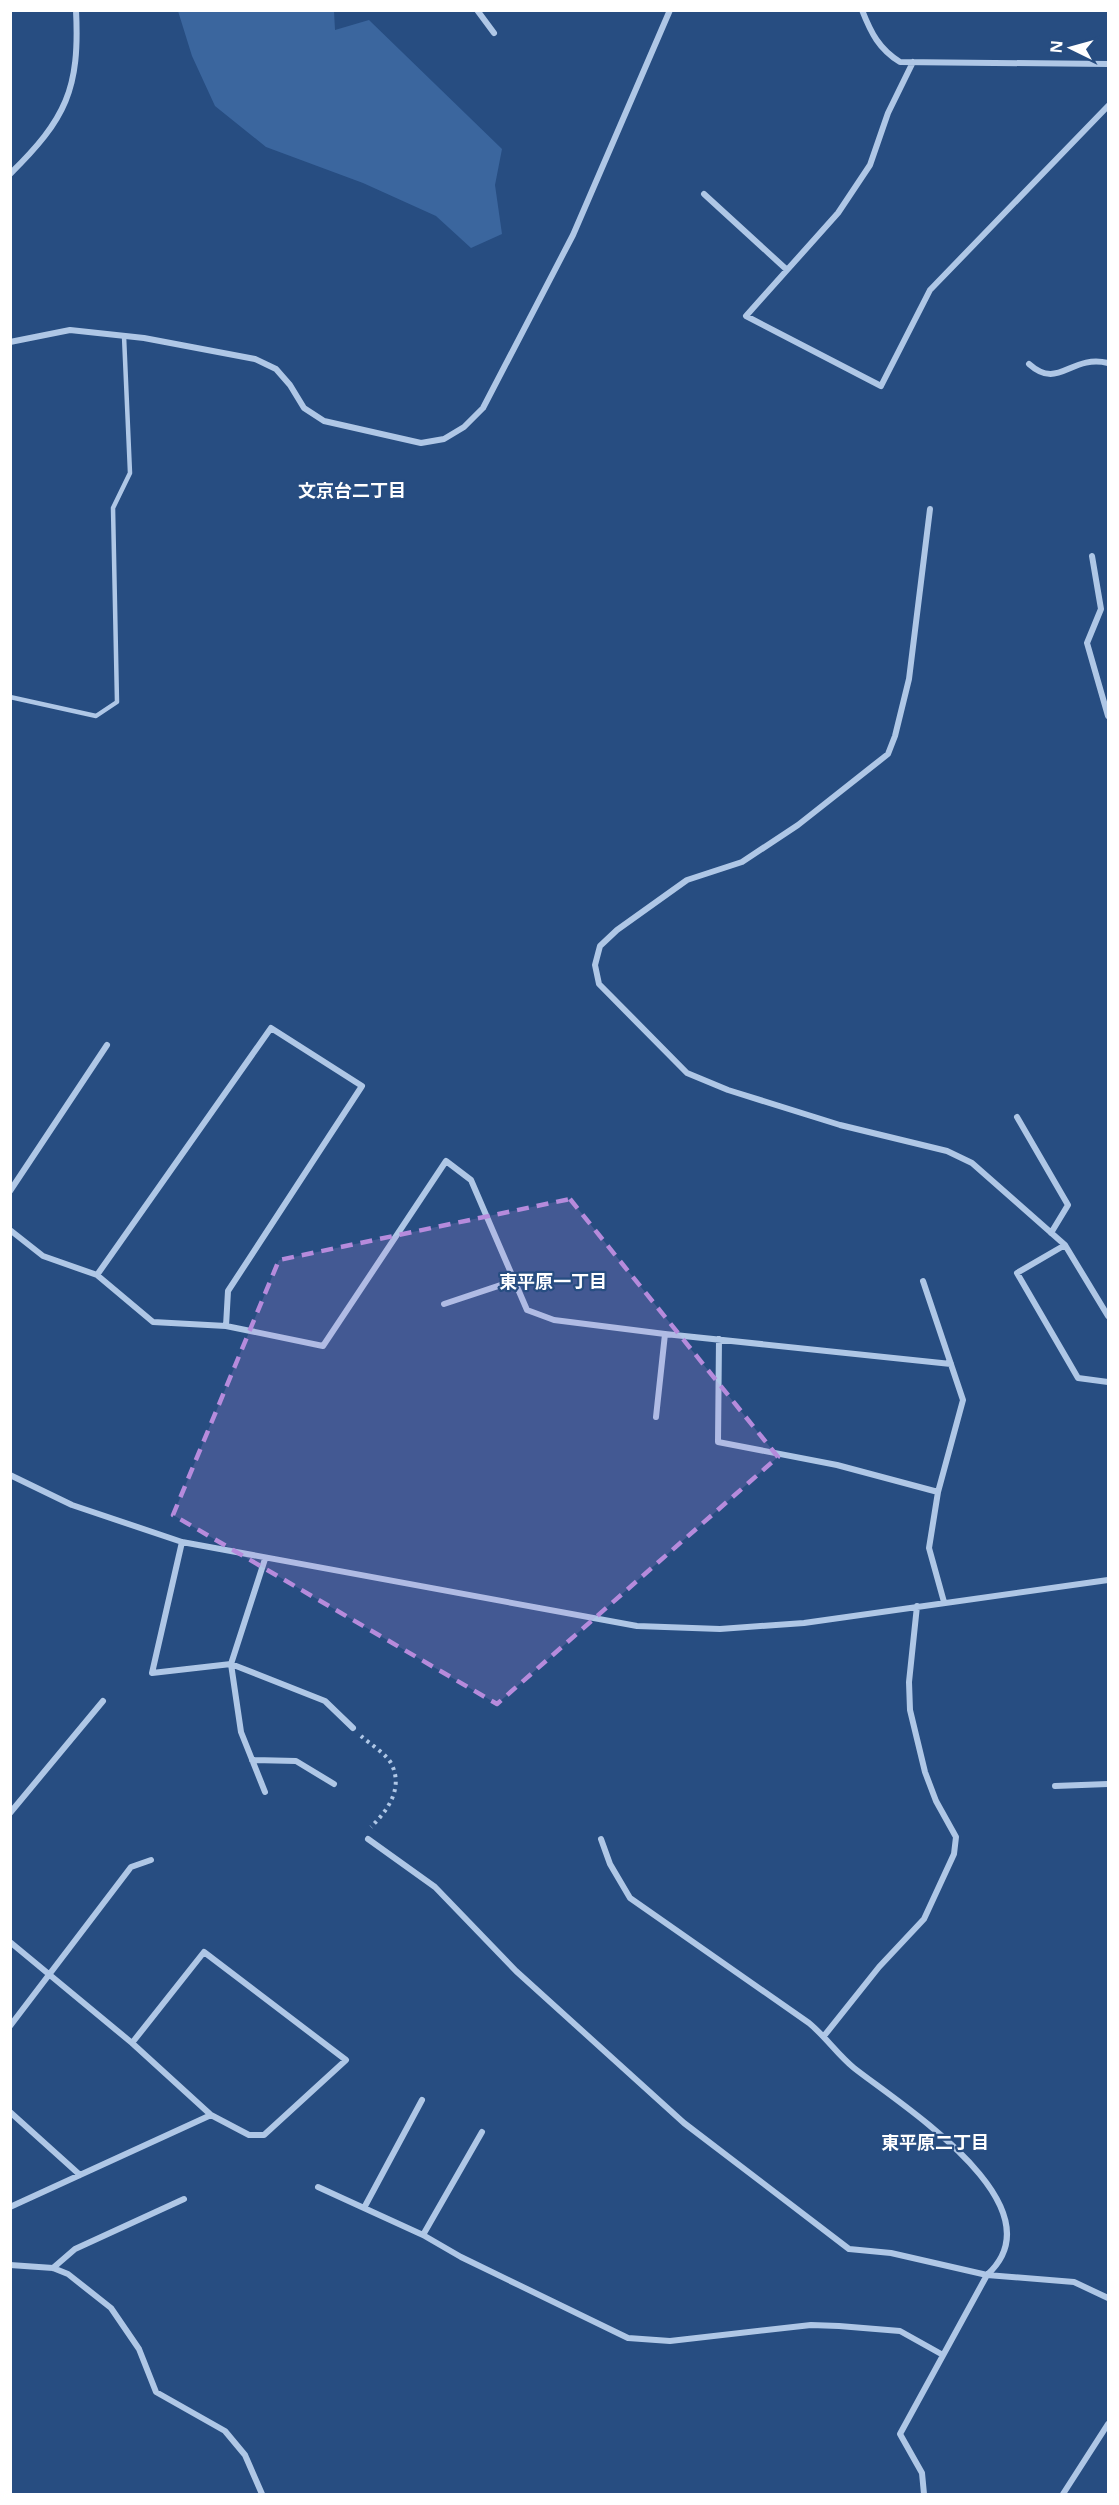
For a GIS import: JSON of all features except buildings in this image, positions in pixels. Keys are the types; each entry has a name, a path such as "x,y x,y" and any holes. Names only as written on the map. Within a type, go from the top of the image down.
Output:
{"street":[{"path":"10,174 36,147 64,109 74,76 78,50 76,10"},
{"path":"477,10 494,33"},
{"path":"10,342 70,330 124,336 255,359 276,369 290,385 304,408 324,421 421,443 444,439 464,427 483,408 573,235 670,10"},
{"path":"862,10 871,34 886,53 900,62 1108,64"},
{"path":"913,62 888,113 870,165 838,213 746,316 881,386 930,290 1108,106"},
{"path":"704,194 786,269"},
{"path":"1029,364 1040,374 1048,375 1091,360 1108,363"},
{"path":"930,509 909,679 895,736 888,754 798,825 742,862 687,880 617,930 600,946 595,965 598,984 687,1073 728,1090 840,1125 947,1151 972,1163 1065,1245 1108,1316"},
{"path":"1092,556 1101,609 1088,643 1108,716"},
{"path":"97,1275 271,1028 362,1086 228,1291 226,1326"},
{"path":"10,1191 107,1045"},
{"path":"1017,1117 1068,1204 1051,1233"},
{"path":"10,1230 43,1256 97,1275 153,1322 226,1326 323,1346 446,1161 471,1180 527,1310 554,1320 951,1364"},
{"path":"1065,1245 1017,1273 1078,1378 1108,1382"},
{"path":"444,1304 513,1281"},
{"path":"923,1281 963,1400 938,1492 929,1548 944,1602"},
{"path":"656,1417 665,1334"},
{"path":"719,1340 717,1442 837,1465 938,1492"},
{"path":"10,1475 72,1505 182,1542 637,1626 720,1629 804,1623 1108,1580"},
{"path":"182,1542 153,1673 231,1664 325,1701 353,1728"},
{"path":"265,1559 231,1664 241,1732 265,1792"},
{"path":"824,2036 879,1967 924,1919 954,1854 956,1837 936,1802 925,1772 910,1710 909,1683 917,1606"},
{"path":"10,1813 103,1701"},
{"path":"252,1760 296,1761 334,1784"},
{"path":"1055,1786 1108,1784"},
{"path":"368,1839 435,1887 516,1971 684,2123 849,2249 891,2253 987,2275 1074,2283 1108,2298"},
{"path":"601,1839 610,1864 630,1899 824,2036 840,2056 935,2127 1001,2205 1008,2226 1006,2245 998,2264 987,2275 900,2434 922,2473 924,2494"},
{"path":"10,2026 132,1867 151,1860"},
{"path":"10,1942 132,2043 212,2115 249,2135 264,2135 346,2060 204,1952 132,2043"},
{"path":"364,2208 422,2100"},
{"path":"10,2112 80,2175"},
{"path":"10,2207 212,2115"},
{"path":"423,2235 482,2132"},
{"path":"318,2187 423,2235 461,2257 628,2338 670,2341 811,2325 839,2326 900,2331 943,2355"},
{"path":"53,2268 75,2249 184,2199"},
{"path":"10,2265 53,2268 87,2286 111,2308 139,2349 156,2392 225,2431 245,2454 262,2494"},
{"path":"1063,2494 1108,2424"}],"lane":[{"path":"10,697 96,716 117,702 113,508 130,473 124,336"}],"path":[{"path":"353,1728 392,1764 395,1782 394,1797 385,1814 370,1827 368,1839"}],"highlighted area":[{"path":"570,1199 778,1457 497,1704 173,1515 279,1260"}],"shaded area":[{"path":"178,11 334,11 335,30 369,20 502,149 495,185 502,234 471,248 436,216 363,183 266,147 215,106 192,56"}],"district":[{"name":"文京台二丁目","path":"352,490"},
{"name":"東平原一丁目","path":"553,1281"},
{"name":"東平原二丁目","path":"935,2142"}]}
